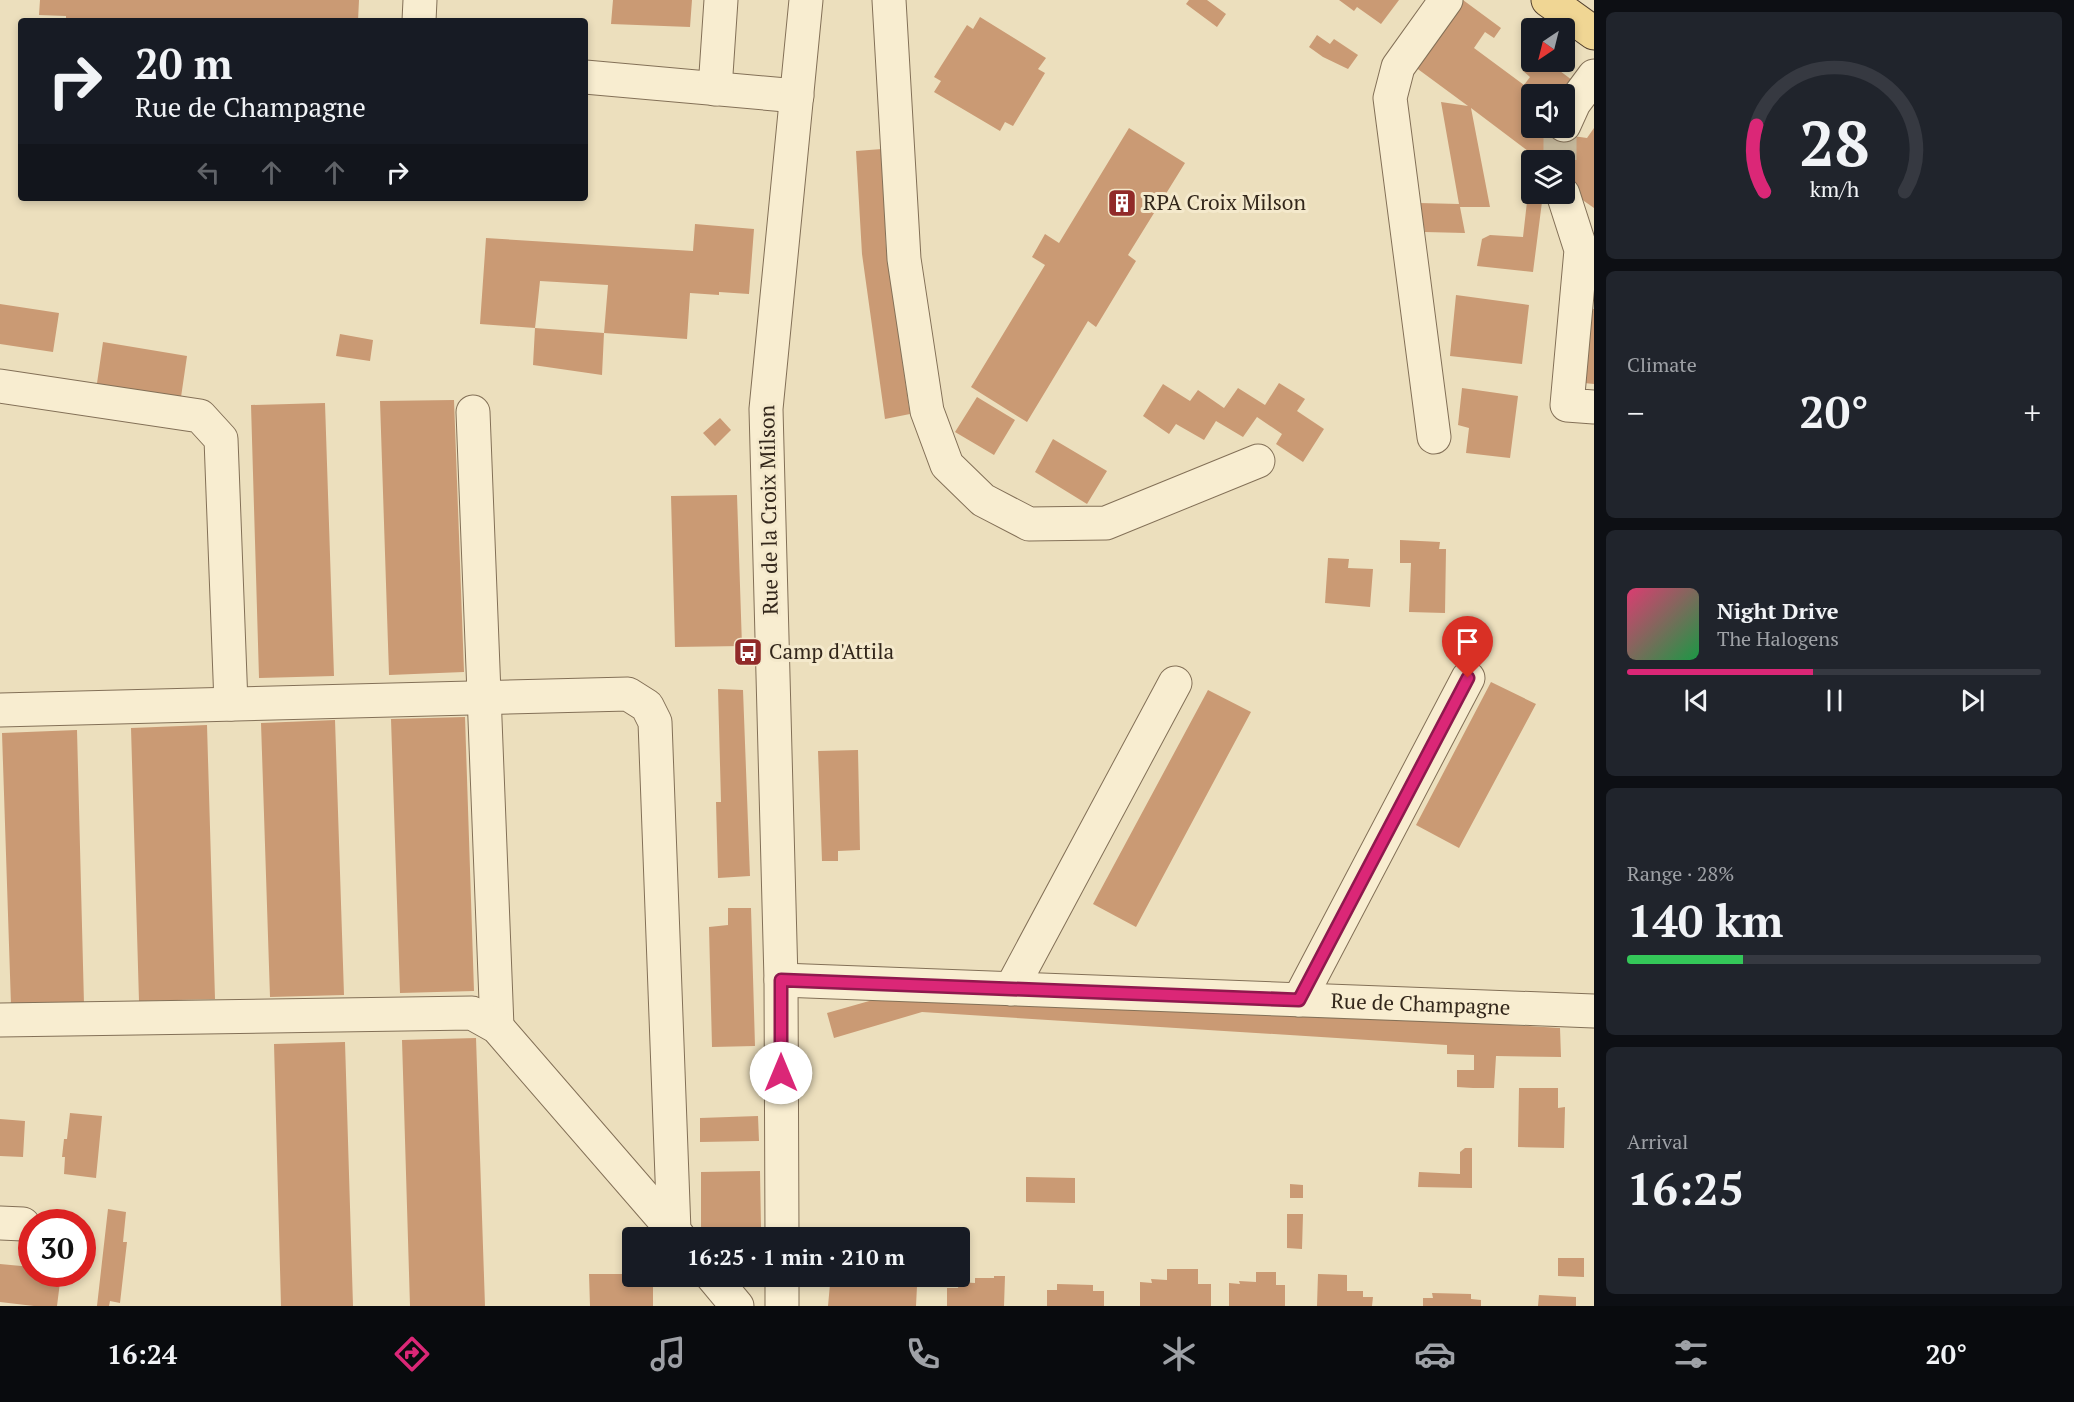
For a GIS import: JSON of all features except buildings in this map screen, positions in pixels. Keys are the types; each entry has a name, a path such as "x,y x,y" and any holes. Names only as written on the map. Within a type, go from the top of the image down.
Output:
{"main road":[{"path":"1548,0 1594,33"}],"street":[{"path":"419,18 420,0"},
{"path":"715,88 721,0"},
{"name":"Rue de la Croix Milson","path":"782,1227 781,980 766,410 806,0"},
{"path":"889,0 904,259 927,411 947,465 983,500 1029,524 1106,523 1258,461"},
{"path":"1434,437 1389,98 1398,67 1446,0"},
{"path":"1575,103 1594,76"},
{"path":"588,77 797,96"},
{"path":"1566,204 1581,250 1567,405 1594,407"},
{"path":"0,386 200,416 221,439 231,704"},
{"path":"473,412 497,1027"},
{"path":"1299,1000 1468,678"},
{"path":"1011,989 1175,683"},
{"path":"0,710 628,694 647,706 655,722 677,1227"},
{"name":"Rue de Champagne","path":"781,980 1594,1011"},
{"path":"0,1020 472,1013 497,1027 671,1227"},
{"path":"721,1287 737,1306"},
{"path":"782,1287 782,1306"}],"tunnel":[{"path":"1560,138 1560,150"}],"place":[{"name":"RPA Croix Milson","path":"1122,203"},
{"name":"Camp d'Attila","path":"748,652"}],"route":[{"path":"781,1073 781,980 1299,1000 1468,678"}]}
